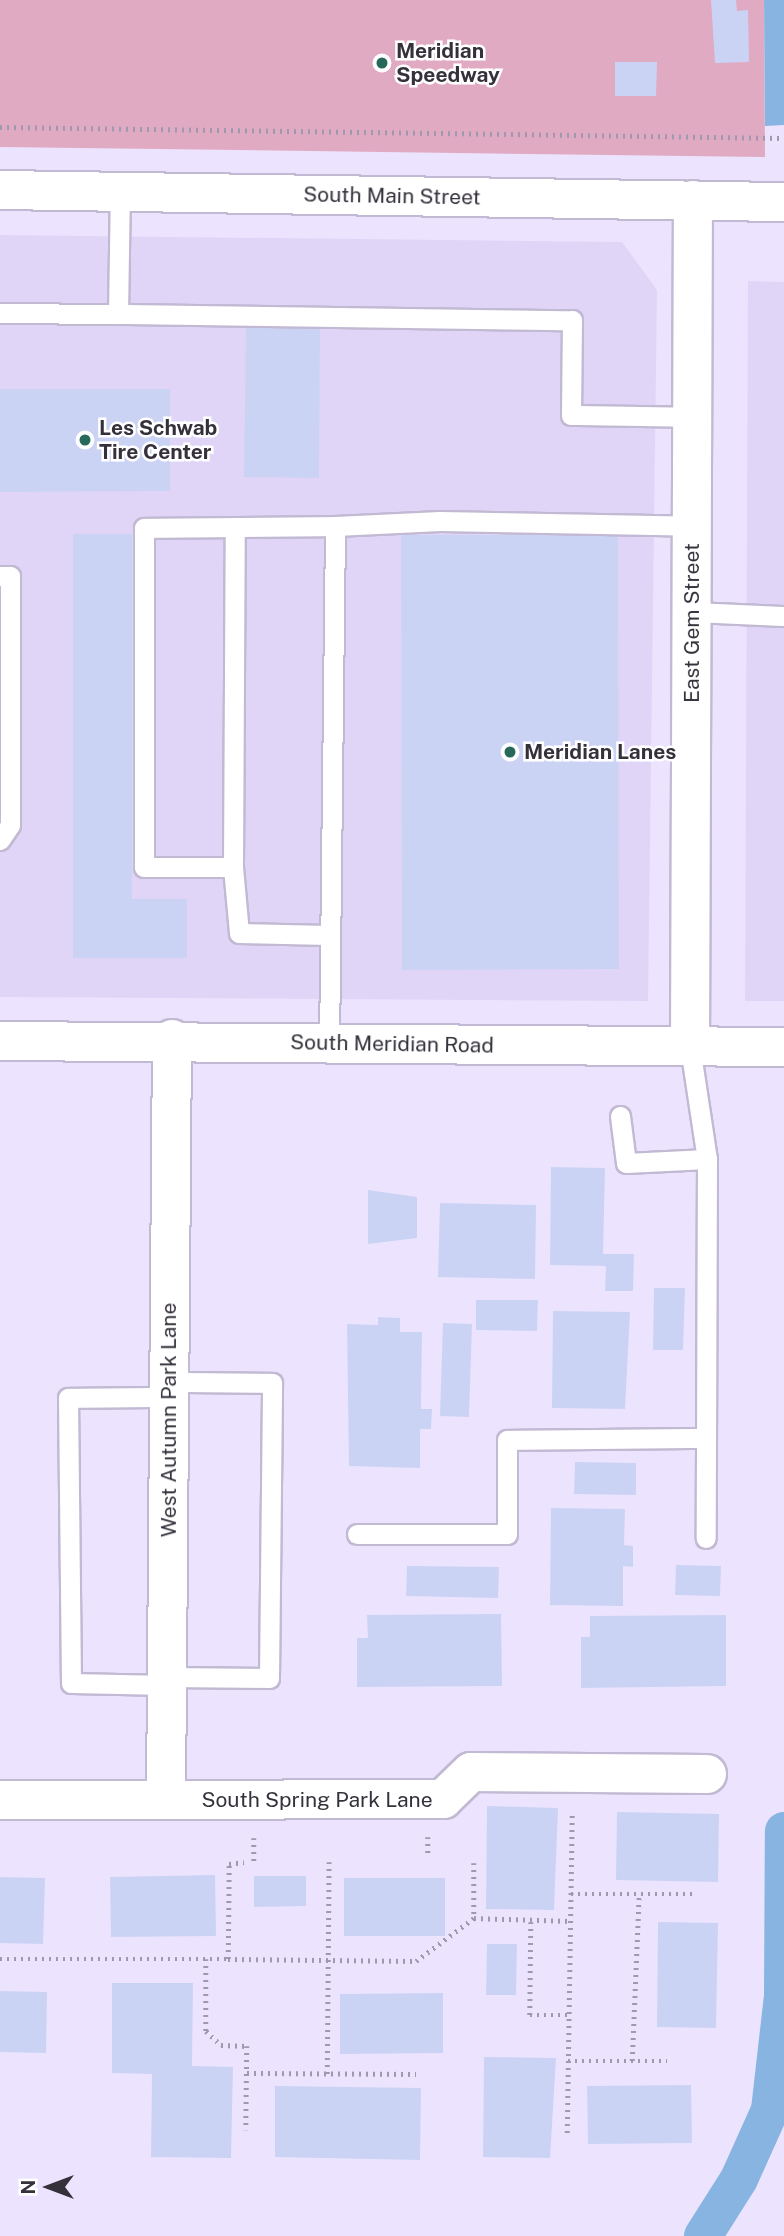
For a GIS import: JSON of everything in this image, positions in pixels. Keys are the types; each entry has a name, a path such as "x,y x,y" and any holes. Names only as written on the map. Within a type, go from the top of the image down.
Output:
{"street":[{"name":"South Main Street","path":"0,190 784,202"},
{"name":"East Gem Street","path":"690,1047 693,200"},
{"name":"South Meridian Road","path":"0,1041 172,1039 329,1044 784,1047"},
{"name":"West Autumn Park Lane","path":"166,1800 172,1039"},
{"name":"South Spring Park Lane","path":"0,1800 443,1799 471,1772 707,1774"}],"lane":[{"path":"118,314 120,193"},
{"path":"0,313 572,320 571,415 693,417"},
{"path":"233,867 144,867 144,528 335,526 414,521 693,526"},
{"path":"329,1044 335,526"},
{"path":"235,527 233,867 239,933 329,935"},
{"path":"0,576 10,576 10,825 0,840"},
{"path":"692,612 784,616"},
{"path":"690,1047 707,1159 706,1538"},
{"path":"620,1116 626,1163 707,1159"},
{"path":"272,1383 269,1678 167,1681 71,1683 68,1398 272,1383"},
{"path":"357,1534 507,1534 507,1440 706,1438"}],"path":[{"path":"0,127 784,138"},
{"path":"567,2133 572,1797"},
{"path":"228,1959 229,1864 244,1862"},
{"path":"327,2074 329,1862"},
{"path":"474,1863 474,1918"},
{"path":"571,1894 692,1894"},
{"path":"632,2061 639,1895"},
{"path":"0,1959 416,1961 474,1918 531,1922 570,1921"},
{"path":"531,1922 530,2015 569,2015"},
{"path":"206,1959 206,2031 221,2045 247,2046 246,2130"},
{"path":"568,2060 667,2061"},
{"path":"247,2073 416,2074"}],"shaded area":[{"name":"Meridian Speedway","path":"0,0 764,0 765,157 0,147"},
{"path":"0,235 622,242 657,290 648,1001 0,997"},
{"path":"748,281 784,282 784,1001 745,1001"}],"water":[{"path":"764,0 784,0 784,125 765,126"}],"building":[{"path":"711,0 736,0 737,11 748,10 749,62 715,63"},
{"path":"615,62 657,62 656,96 615,96"},
{"path":"246,323 320,324 319,478 244,477"},
{"name":"Les Schwab Tire Center","path":"0,389 170,389 170,491 0,492"},
{"path":"73,534 132,534 132,899 187,899 187,958 73,958"},
{"name":"Meridian Lanes","path":"401,535 618,535 619,969 402,970"},
{"path":"551,1167 605,1168 603,1254 634,1254 633,1291 605,1291 606,1266 550,1265"},
{"path":"368,1190 417,1197 417,1238 368,1244"},
{"path":"440,1203 536,1205 535,1279 438,1277"},
{"path":"654,1288 685,1288 683,1350 653,1350"},
{"path":"476,1300 538,1300 537,1331 476,1330"},
{"path":"553,1311 630,1312 625,1409 552,1408"},
{"path":"378,1317 400,1318 400,1332 422,1332 421,1409 432,1409 431,1429 420,1429 420,1468 349,1466 347,1324 378,1325"},
{"path":"443,1323 472,1324 469,1417 440,1416"},
{"path":"575,1462 636,1463 636,1495 574,1494"},
{"path":"551,1508 625,1509 624,1545 633,1546 633,1567 623,1566 623,1606 550,1605"},
{"path":"676,1565 721,1566 720,1596 675,1595"},
{"path":"407,1566 499,1567 498,1598 406,1596"},
{"path":"501,1614 502,1686 357,1687 357,1638 368,1638 367,1615"},
{"path":"726,1615 726,1686 581,1688 581,1637 590,1637 590,1616"},
{"path":"487,1806 558,1808 554,1910 486,1909"},
{"path":"617,1812 719,1814 718,1882 616,1880"},
{"path":"215,1875 216,1936 111,1937 110,1877"},
{"path":"254,1876 306,1876 306,1906 254,1907"},
{"path":"0,1877 45,1878 43,1944 0,1943"},
{"path":"344,1878 445,1878 445,1936 344,1936"},
{"path":"658,1922 718,1923 716,2028 657,2027"},
{"path":"487,1944 517,1944 516,1995 486,1995"},
{"path":"112,1983 193,1983 192,2066 233,2067 231,2158 151,2157 152,2074 112,2073"},
{"path":"0,1991 47,1992 46,2053 0,2052"},
{"path":"443,1993 443,2053 340,2054 340,1994"},
{"path":"484,2057 556,2058 550,2158 483,2157"},
{"path":"691,2085 692,2143 588,2144 587,2086"},
{"path":"275,2086 421,2088 420,2160 275,2157"}],"waterway":[{"path":"703,2236 739,2179 770,2110 783,1996 784,1831"}],"place":[{"name":"Meridian Speedway","path":"382,63"},
{"name":"Les Schwab Tire Center","path":"85,440"},
{"name":"Meridian Lanes","path":"510,752"}]}
